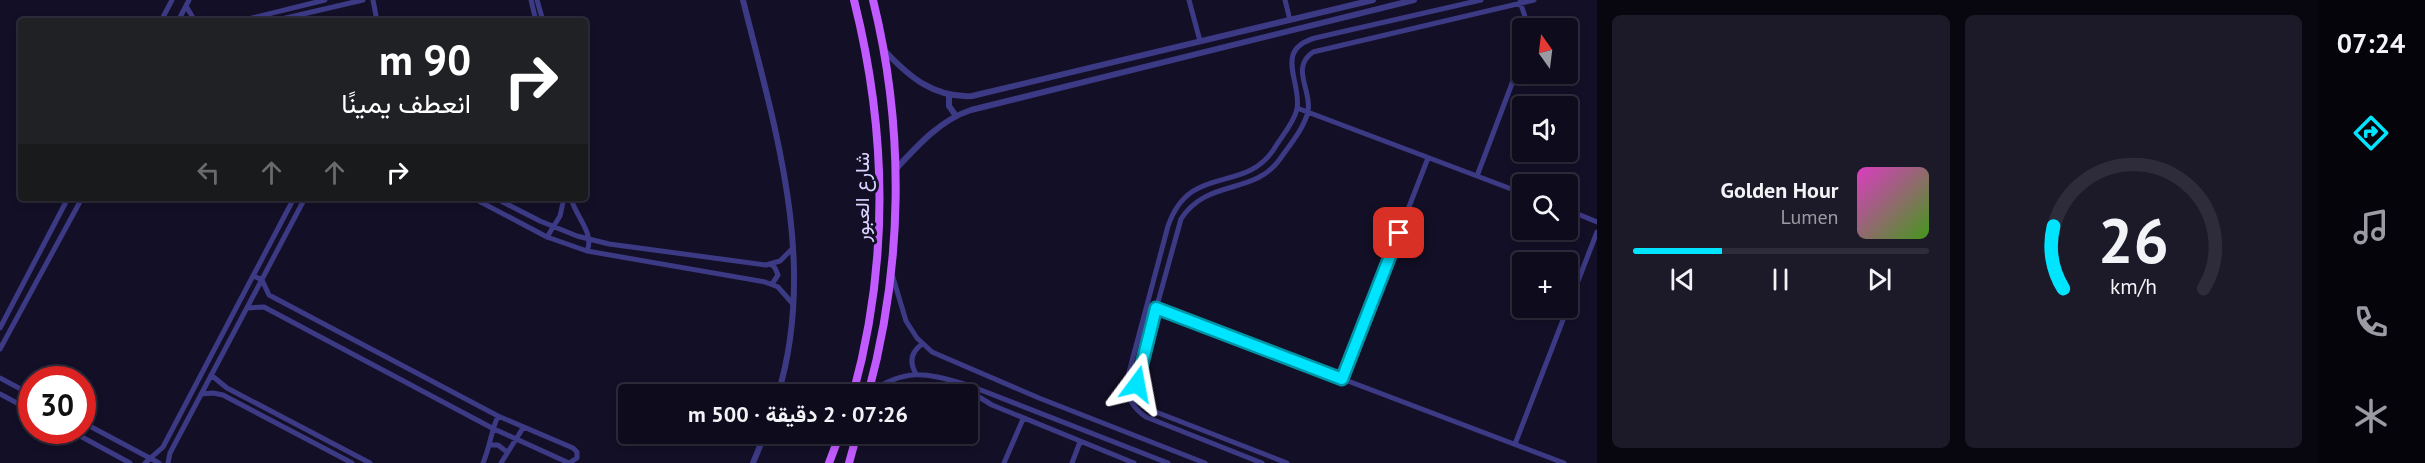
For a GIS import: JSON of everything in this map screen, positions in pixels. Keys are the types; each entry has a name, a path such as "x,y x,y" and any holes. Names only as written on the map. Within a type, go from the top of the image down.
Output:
{"main road":[{"name":"شارع العبور","path":"854,0 864,39 874,102 880,199 875,285 855,384"},
{"name":"شارع العبور","path":"870,384 883,330 895,222 893,123 883,50 873,0"},
{"path":"830,463 837,444"},
{"path":"849,463 854,444"}],"street":[{"path":"163,18 172,0"},
{"path":"252,18 325,0"},
{"path":"331,0 333,7"},
{"path":"286,18 363,0"},
{"path":"374,0 377,18"},
{"path":"531,0 535,18"},
{"path":"537,0 542,18"},
{"path":"743,0 785,177 794,246 794,305 789,348 780,384"},
{"path":"1190,0 1200,41"},
{"path":"1285,0 1290,20"},
{"path":"883,50 915,80 935,91 949,95 986,94 1373,0"},
{"path":"895,170 922,142 956,116 971,110 1414,0"},
{"path":"1262,463 1142,414 1132,404 1127,380 1167,226 1178,204 1188,193 1201,185 1249,171 1263,163 1294,118 1297,108 1291,62 1296,51 1306,41 1481,0"},
{"path":"1287,463 1147,406 1137,389 1137,379 1176,231 1184,214 1198,199 1210,192 1253,181 1269,172 1298,130 1308,111 1301,72 1304,62 1313,52 1520,1 1533,0"},
{"path":"1520,1 1526,18"},
{"path":"180,18 187,3"},
{"path":"187,3 194,18"},
{"path":"1477,176 1512,83"},
{"path":"949,95 949,106 956,116"},
{"path":"1297,108 1512,189"},
{"path":"1342,379 1428,158"},
{"path":"0,328 66,201"},
{"path":"0,349 80,201"},
{"path":"147,460 163,447 292,201"},
{"path":"168,463 170,453 303,201"},
{"path":"478,201 547,237 587,251 772,284 783,292 794,305"},
{"path":"547,237 560,216 564,201 574,206"},
{"path":"572,201 590,240 587,251"},
{"path":"498,212 503,202 552,226 590,240 758,265 771,264 785,257 794,246"},
{"path":"1578,214 1597,222"},
{"path":"55,223 65,229"},
{"path":"1515,444 1597,232"},
{"path":"771,264 777,273 776,280 772,284"},
{"path":"891,271 906,321 922,344 942,357 994,380 1205,463"},
{"path":"247,308 264,307 517,440 569,463 577,458 577,452 573,448 498,416 269,295 261,280 254,276"},
{"path":"23,284 33,289"},
{"path":"264,307 263,301 269,295"},
{"path":"1148,305 1564,463"},
{"path":"916,374 912,368 912,357 916,348 922,344"},
{"path":"885,384 893,379 916,374 935,375 965,384"},
{"path":"211,375 221,384 370,463"},
{"path":"0,378 18,387"},
{"path":"217,394 221,384"},
{"path":"978,389 1168,463"},
{"path":"0,394 18,404"},
{"path":"201,394 217,394 352,463 356,456"},
{"path":"978,394 987,403 1023,419 1134,463"},
{"path":"483,463 490,445 492,428 498,416"},
{"path":"1004,463 1023,419"},
{"path":"1179,430 1182,422"},
{"path":"501,463 523,428"},
{"path":"96,430 147,460 159,463"},
{"path":"1072,463 1080,441"},
{"path":"95,444 130,463"},
{"path":"753,463 761,444"},
{"path":"490,445 502,446 507,452"},
{"path":"163,447 165,452 170,453"}],"route":[{"path":"1137,384 1156,308 1342,379 1399,233"}]}
